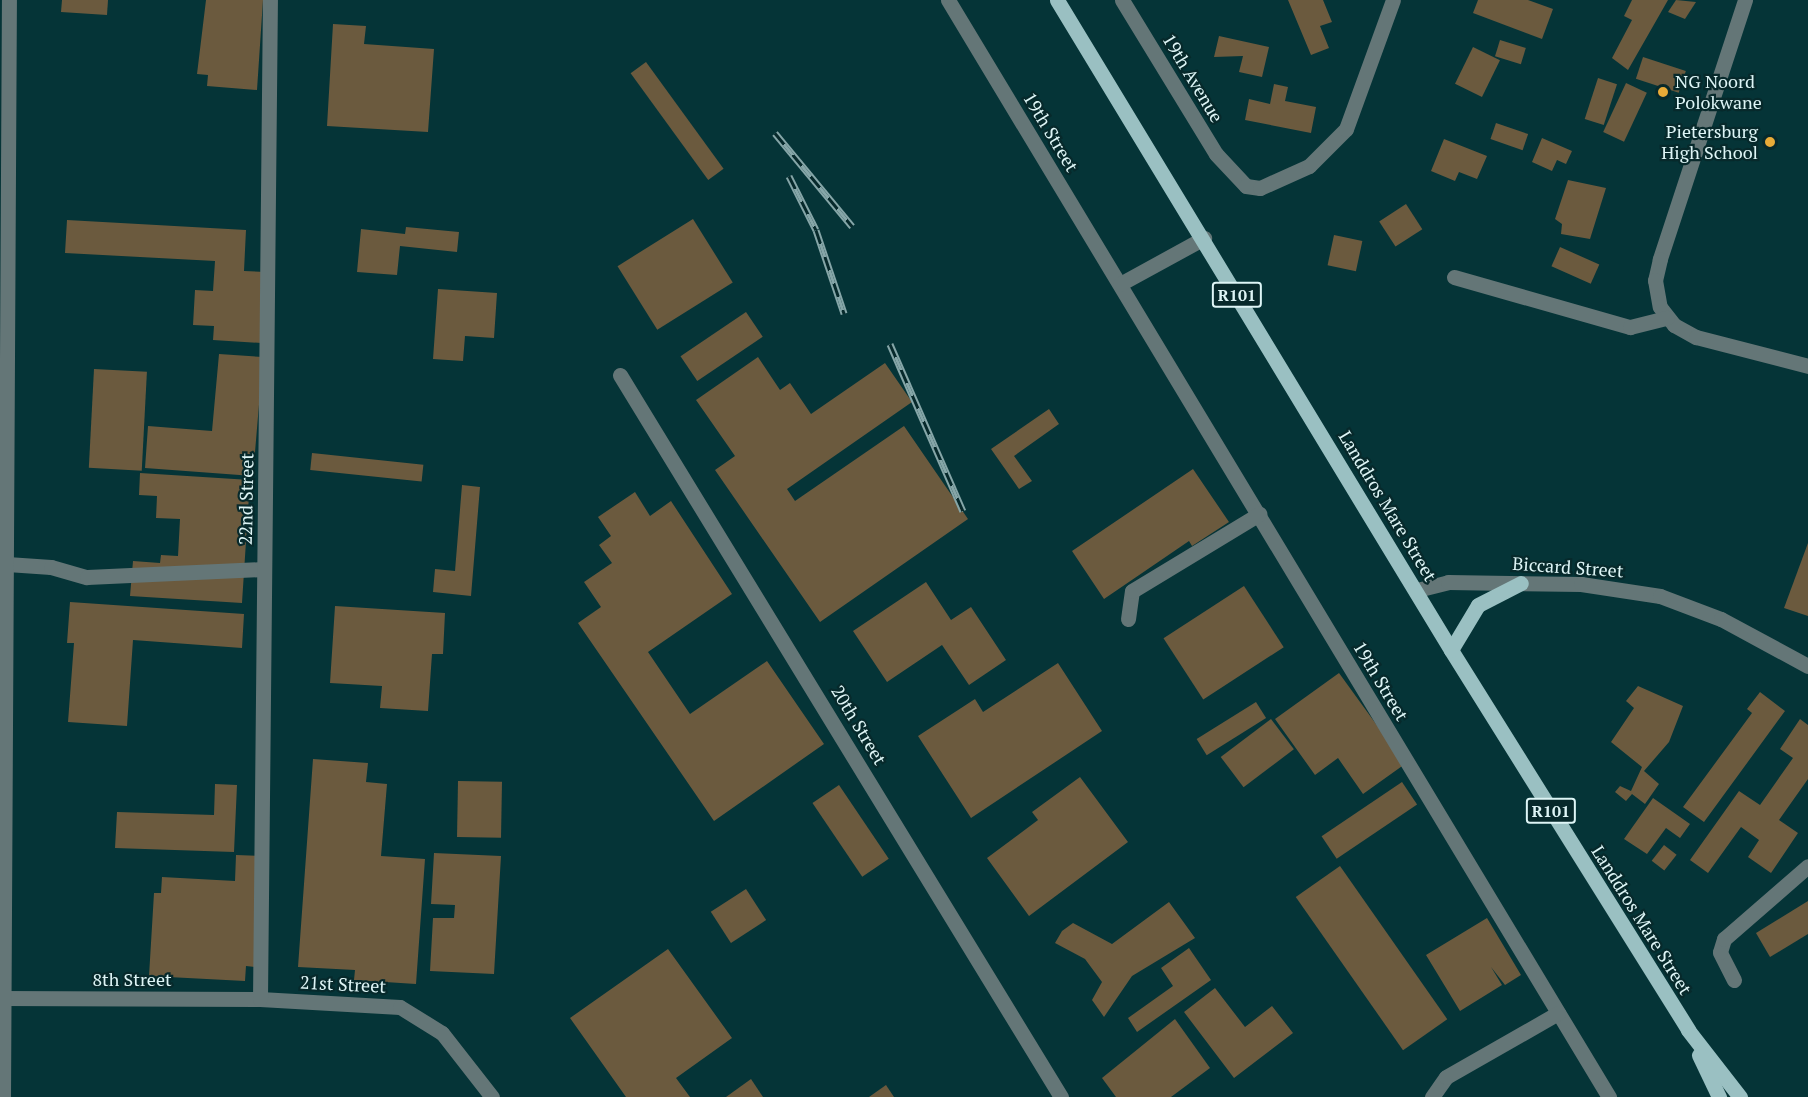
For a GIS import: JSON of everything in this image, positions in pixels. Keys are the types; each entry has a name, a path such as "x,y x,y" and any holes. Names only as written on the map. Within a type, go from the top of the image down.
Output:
{"main road":[{"name":"Landdros Mare Street","path":"1057,0 1204,238 1451,650 1688,1030 1740,1097"},
{"path":"1451,650 1478,605 1521,583"},
{"name":"Landdros Mare Street","path":"1688,1030 1719,1097"}],"street":[{"path":"3,1097 1,998 7,564 9,0"},
{"name":"22nd Street","path":"260,999 270,0"},
{"name":"19th Street","path":"948,0 1609,1097"},
{"name":"19th Avenue","path":"1122,0 1232,175 1246,186 1260,188 1310,166 1330,150 1355,109 1393,0"},
{"path":"1745,0 1655,280 1666,318 1696,337 1808,366"},
{"path":"1120,284 1204,238"},
{"path":"1454,277 1630,327 1666,318"},
{"name":"20th Street","path":"620,375 1061,1097"},
{"path":"1128,619 1132,591 1259,514"},
{"path":"7,564 87,577 264,569"},
{"name":"Biccard Street","path":"1416,590 1448,582 1581,584 1660,596 1721,619 1808,666"},
{"path":"1734,980 1720,952 1724,939 1808,866"},
{"name":"8th Street","path":"1,998 260,999"},
{"name":"21st Street","path":"260,999 400,1007 442,1033 492,1097"},
{"path":"1432,1097 1446,1077 1558,1013"}],"building":[{"path":"62,0 108,0 107,15 61,12"},
{"path":"206,0 263,0 257,90 207,86 208,75 197,74"},
{"path":"1288,0 1323,0 1332,22 1320,26 1329,48 1311,55"},
{"path":"1478,0 1528,0 1553,9 1542,39 1473,13"},
{"path":"1632,0 1668,0 1628,70 1612,58 1632,20 1624,16"},
{"path":"1676,0 1696,2 1685,19 1668,12"},
{"path":"333,24 366,26 364,44 434,49 428,132 327,126"},
{"path":"1219,36 1269,47 1262,77 1239,72 1243,56 1214,57"},
{"path":"1500,40 1526,48 1521,64 1495,56"},
{"path":"1473,47 1500,60 1482,97 1455,84"},
{"path":"1643,57 1686,71 1679,93 1636,79"},
{"path":"646,62 724,169 708,180 631,73"},
{"path":"1598,78 1617,84 1604,125 1585,119"},
{"path":"1626,83 1647,93 1624,142 1603,132"},
{"path":"1274,84 1288,87 1285,101 1316,107 1311,133 1245,120 1249,99 1270,104"},
{"path":"1496,123 1528,134 1523,150 1490,139"},
{"path":"1542,138 1572,151 1566,164 1557,160 1552,171 1532,162"},
{"path":"1444,139 1487,156 1477,179 1459,172 1455,181 1431,171"},
{"path":"1568,180 1606,188 1590,239 1561,234 1562,224 1555,219"},
{"path":"1406,204 1422,229 1396,247 1379,221"},
{"path":"693,219 733,283 657,330 618,266"},
{"path":"67,220 246,230 244,271 266,272 262,343 213,340 214,326 193,325 195,290 213,291 215,261 65,253"},
{"path":"406,227 459,232 457,252 400,246 397,275 357,272 361,229 405,234"},
{"path":"1334,235 1362,241 1356,271 1328,265"},
{"path":"1560,247 1599,264 1591,284 1551,266"},
{"path":"438,289 497,293 494,338 465,336 463,361 433,359"},
{"path":"746,312 763,337 697,381 681,356"},
{"path":"219,354 263,357 253,476 145,468 148,426 212,431"},
{"path":"758,357 780,390 790,383 811,414 885,363 912,402 787,489 795,501 904,426 968,519 820,622 715,470 735,456 696,400"},
{"path":"94,369 147,372 142,471 89,468"},
{"path":"1049,409 1059,424 1014,456 1032,481 1019,489 991,449"},
{"path":"312,453 423,465 422,482 310,470"},
{"path":"1193,469 1229,522 1192,546 1189,541 1104,599 1072,551"},
{"path":"140,473 250,480 242,603 130,596 133,561 160,563 161,555 178,556 180,519 156,518 157,496 139,495"},
{"path":"462,485 480,487 471,596 433,592 435,569 455,571"},
{"path":"635,492 650,516 671,501 732,594 648,652 690,714 767,661 824,744 714,821 578,623 601,607 584,582 612,563 599,545 611,536 598,517"},
{"path":"1808,543 1808,616 1784,608"},
{"path":"926,582 951,620 971,607 1006,660 969,685 942,645 887,682 853,631"},
{"path":"1244,586 1284,647 1203,700 1163,638"},
{"path":"70,602 244,614 242,648 133,640 127,726 68,722 74,643 67,643"},
{"path":"335,606 445,613 443,654 432,654 428,711 380,708 382,686 330,683"},
{"path":"1058,663 1102,731 971,818 918,736 975,699 983,712"},
{"path":"1339,673 1405,764 1363,794 1338,758 1315,775 1275,719"},
{"path":"1638,686 1683,706 1669,742 1644,771 1659,784 1645,804 1632,794 1626,801 1615,792 1620,786 1631,791 1642,767 1611,742 1634,708 1626,701"},
{"path":"1760,692 1785,711 1704,822 1683,807 1752,713 1747,709"},
{"path":"1256,702 1266,718 1207,755 1197,739"},
{"path":"1271,719 1294,749 1244,787 1221,757"},
{"path":"1800,719 1808,725 1808,779 1779,820 1798,833 1771,873 1748,857 1759,840 1741,827 1708,873 1690,860 1739,791 1760,805 1793,758 1780,749"},
{"path":"313,759 368,763 366,782 387,784 381,856 425,859 416,984 354,980 355,970 298,967"},
{"path":"1080,777 1128,842 1029,916 987,858 1038,820 1032,812"},
{"path":"458,781 502,782 501,838 457,837"},
{"path":"1402,782 1417,804 1337,859 1322,836"},
{"path":"215,784 237,785 234,852 115,848 117,812 214,815"},
{"path":"839,785 889,859 862,877 812,803"},
{"path":"1653,798 1690,824 1680,838 1666,828 1647,854 1624,839"},
{"path":"1664,845 1677,855 1664,871 1652,861"},
{"path":"434,853 501,856 494,974 430,971 433,918 454,918 455,905 431,904"},
{"path":"236,855 261,856 255,967 246,966 245,981 149,976 154,893 161,893 162,877 235,881"},
{"path":"1340,866 1447,1019 1403,1050 1296,897"},
{"path":"746,889 766,920 731,943 711,912"},
{"path":"1808,901 1808,934 1770,957 1756,933"},
{"path":"1169,902 1195,938 1132,976 1104,1017 1092,1000 1102,982 1085,959 1055,943 1062,931 1073,923 1112,944"},
{"path":"1487,918 1521,975 1505,985 1491,967 1502,985 1460,1011 1426,955"},
{"path":"1189,948 1211,980 1137,1032 1128,1018 1173,986 1161,968"},
{"path":"668,949 732,1038 676,1078 690,1097 626,1097 570,1018"},
{"path":"1215,988 1245,1027 1272,1006 1293,1033 1234,1078 1184,1012"},
{"path":"1175,1019 1210,1068 1171,1097 1116,1097 1102,1078"},
{"path":"751,1079 763,1097 726,1097"},
{"path":"886,1085 894,1097 869,1097"}],"railway":[{"path":"775,133 852,226"},
{"path":"789,176 816,230 844,313"},
{"path":"890,344 963,511"}],"place":[{"name":"NG Noord Polokwane","path":"1663,92"},
{"name":"Pietersburg High School","path":"1770,142"}]}
